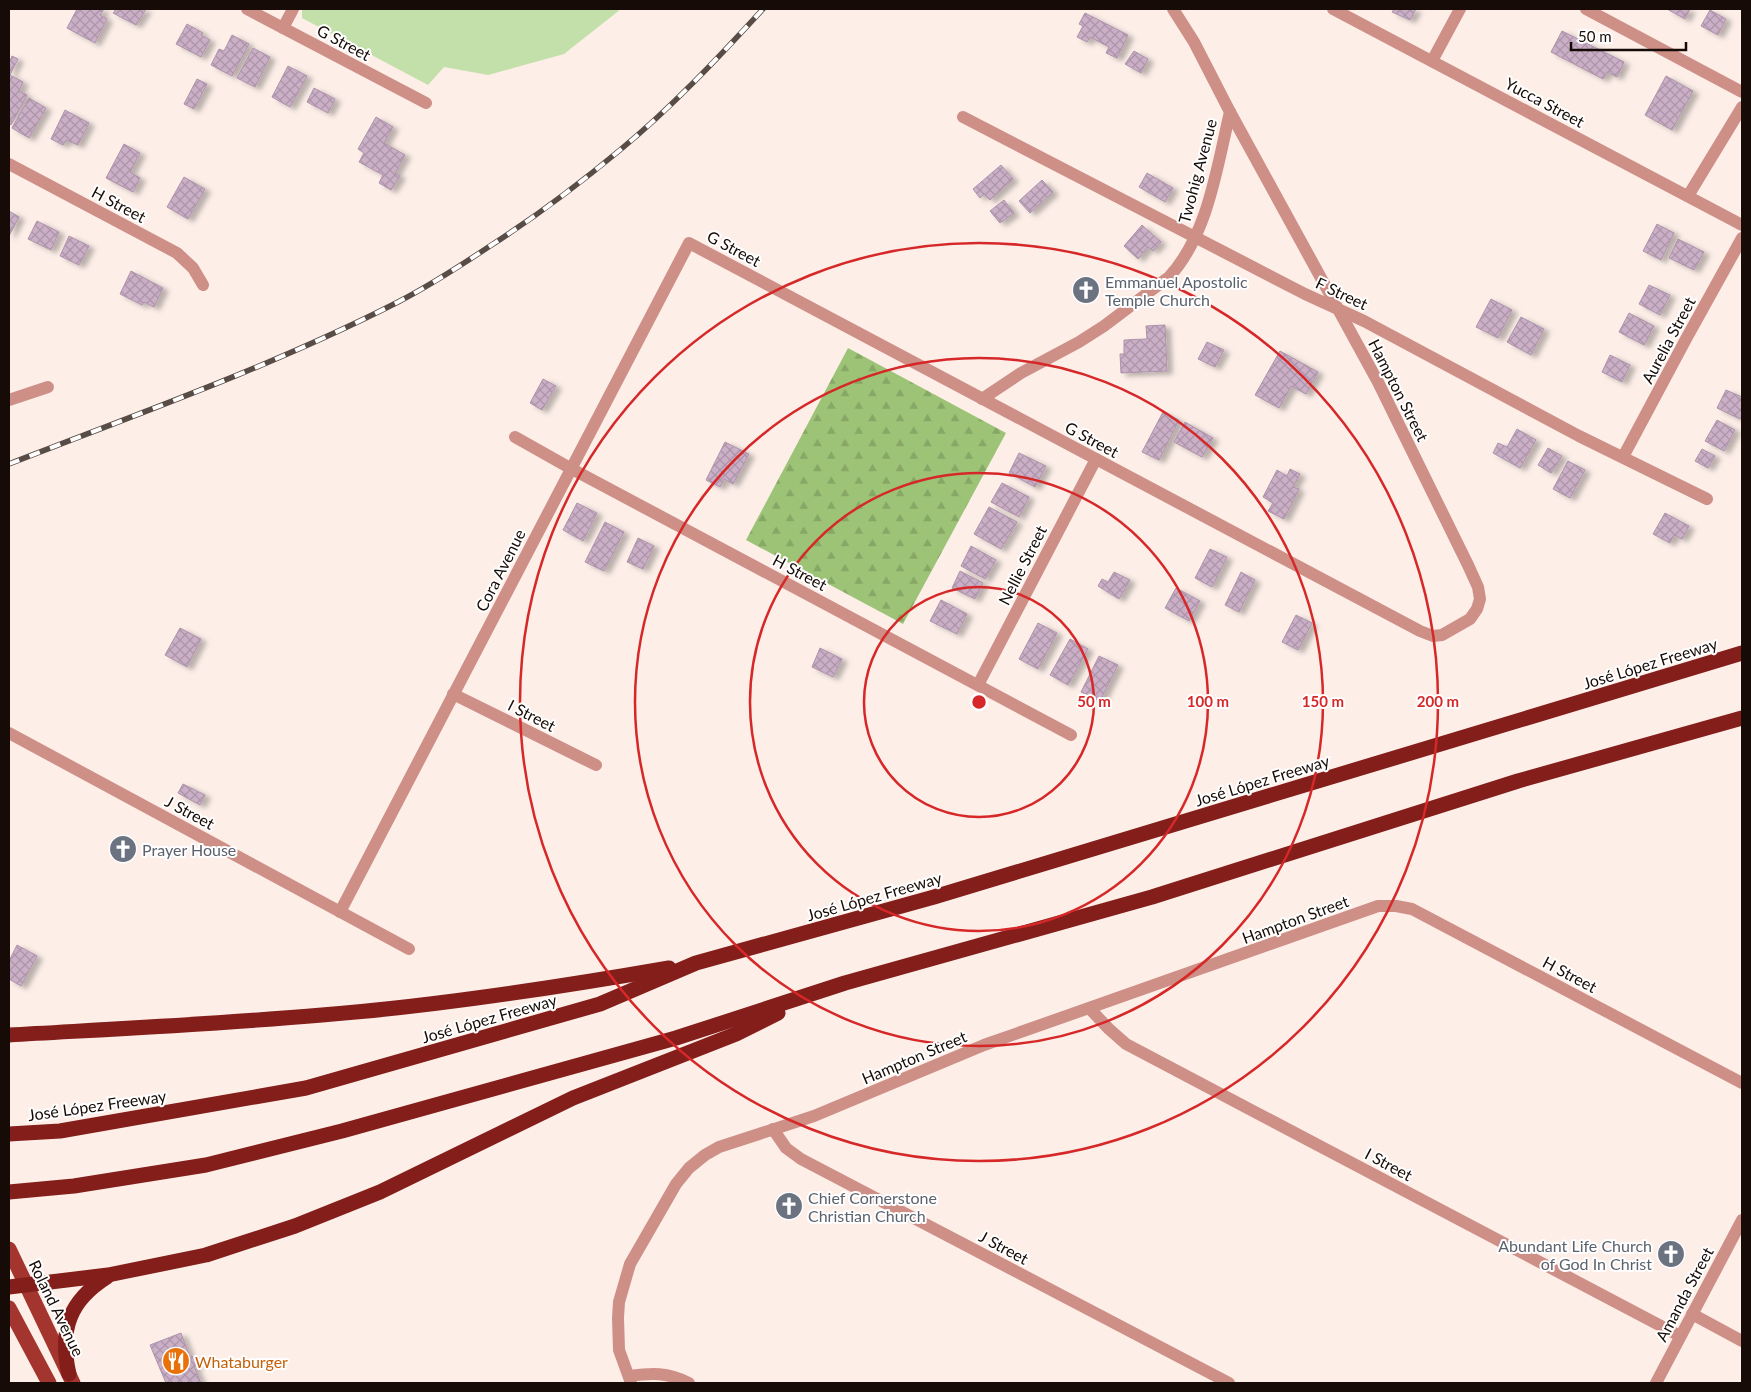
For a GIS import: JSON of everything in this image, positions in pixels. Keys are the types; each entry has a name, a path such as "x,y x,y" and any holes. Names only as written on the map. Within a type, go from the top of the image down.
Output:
{"highway":[{"name":"José López Freeway","path":"9,1134 60,1131 306,1088 600,1004 696,963 934,897 1742,653"},
{"path":"9,1192 74,1186 206,1165 342,1131 676,1038 826,989 1152,897 1518,781 1742,718"},
{"path":"9,1035 322,1015 551,988 696,963"},
{"path":"9,1287 108,1275 206,1255 295,1226 380,1192 573,1098 677,1055 736,1034 826,989"},
{"path":"71,1378 64,1348 67,1325 81,1297 92,1286 108,1275"}],"main road":[{"name":"Roland Avenue","path":"12,1255 71,1378"},
{"path":"9,1308 49,1383"}],"street":[{"name":"G Street","path":"247,9 426,103"},
{"path":"283,28 293,9"},
{"name":"Hampton Street","path":"1173,9 1194,42 1230,112 1378,382 1478,587 1480,599 1477,609"},
{"name":"Yucca Street","path":"1333,9 1742,225"},
{"path":"1432,61 1460,9"},
{"path":"1586,9 1742,92"},
{"path":"1688,196 1742,107"},
{"name":"Twohig Avenue","path":"982,399 1021,373 1104,326 1177,269 1196,238 1214,180 1230,112"},
{"name":"F Street","path":"963,117 1305,294 1364,321 1570,431 1707,499"},
{"name":"H Street","path":"9,164 177,253 193,268 203,285"},
{"name":"Aurelia Street","path":"1623,457 1742,238"},
{"name":"G Street","path":"689,242 1420,631 1433,636 1442,635 1470,619 1477,609"},
{"name":"Cora Avenue","path":"340,912 689,242"},
{"path":"9,400 48,387"},
{"name":"H Street","path":"515,437 1072,735"},
{"name":"Nellie Street","path":"978,685 1096,459"},
{"name":"I Street","path":"454,694 596,765"},
{"name":"J Street","path":"9,733 409,949"},
{"name":"Hampton Street","path":"630,1380 619,1350 619,1302 622,1287 630,1264 676,1184 689,1168 705,1155 719,1147 814,1116 984,1046 1378,906"},
{"name":"H Street","path":"1378,906 1396,906 1412,909 1742,1083"},
{"name":"I Street","path":"1090,1009 1126,1044 1680,1336"},
{"name":"J Street","path":"773,1129 786,1148 801,1159 1229,1383"},
{"name":"Amanda Street","path":"1656,1383 1742,1220"},
{"path":"1692,1314 1742,1341"},
{"path":"630,1380 651,1373 666,1374 689,1383"}],"green space":[{"path":"302,9 621,9 564,54 488,75 444,67 428,85 302,18"},
{"path":"848,348 1006,433 903,624 746,540"}],"building":[{"path":"77,9 104,9 100,15 107,19 95,43 67,28"},
{"path":"116,9 146,9 136,25 113,13"},
{"path":"1394,9 1416,9 1410,20 1392,12"},
{"path":"1667,9 1690,9 1685,19"},
{"path":"1710,10 1726,19 1718,35 1701,26"},
{"path":"1085,13 1128,35 1117,58 1106,53 1109,47 1090,37 1087,42 1077,37 1083,26 1079,24"},
{"path":"187,24 203,33 201,35 210,40 201,57 176,44"},
{"path":"1562,31 1624,62 1617,77 1607,72 1603,79 1551,52"},
{"path":"232,35 249,44 232,76 211,65 219,49 224,51"},
{"path":"253,48 270,57 255,87 237,78"},
{"path":"1134,51 1148,59 1141,73 1125,64"},
{"path":"12,56 18,59 10,75 23,82 19,91 27,95 11,125 9,123 9,63"},
{"path":"288,66 307,76 290,107 272,97"},
{"path":"1666,76 1693,91 1672,130 1645,115"},
{"path":"197,79 207,84 194,109 184,104"},
{"path":"314,88 335,99 328,113 307,102"},
{"path":"29,98 46,108 29,138 12,128"},
{"path":"65,110 89,123 78,145 66,140 63,145 51,139"},
{"path":"376,117 393,127 384,143 405,155 395,173 400,176 391,190 379,183 383,175 359,162 364,153 358,149"},
{"path":"124,144 140,153 130,172 140,178 133,192 106,178"},
{"path":"1001,165 1013,179 990,200 984,194 980,198 973,189"},
{"path":"1147,173 1173,188 1165,202 1139,187"},
{"path":"184,177 205,189 188,219 167,207"},
{"path":"1042,180 1053,192 1030,213 1019,201"},
{"path":"1004,200 1014,213 1000,223 990,211"},
{"path":"9,211 19,217 9,236"},
{"path":"37,221 59,232 51,250 28,239"},
{"path":"1657,224 1674,233 1661,260 1643,251"},
{"path":"1142,225 1161,242 1153,251 1148,247 1138,259 1124,246"},
{"path":"69,236 89,246 79,265 60,256"},
{"path":"1678,239 1704,252 1694,270 1669,258"},
{"path":"131,271 163,288 154,307 144,302 142,305 120,294"},
{"path":"1649,285 1670,295 1660,315 1639,304"},
{"path":"1491,299 1512,310 1498,338 1476,327"},
{"path":"1629,313 1654,326 1644,345 1619,332"},
{"path":"1521,317 1544,329 1531,355 1507,342"},
{"path":"1165,325 1167,371 1121,373 1120,354 1124,354 1124,340 1147,339 1146,326"},
{"path":"1207,342 1224,350 1215,367 1198,359"},
{"path":"1280,351 1318,372 1306,394 1291,386 1279,408 1255,395"},
{"path":"1610,355 1630,365 1622,382 1602,372"},
{"path":"543,379 556,386 542,410 530,403"},
{"path":"1726,390 1742,397 1742,414 1740,419 1717,408"},
{"path":"1163,412 1179,420 1159,460 1142,452"},
{"path":"1717,420 1735,430 1724,451 1705,441"},
{"path":"1185,422 1213,438 1202,457 1174,442"},
{"path":"1517,429 1536,440 1520,468 1493,453 1498,443 1507,447"},
{"path":"725,442 749,454 733,484 724,479 720,487 706,480"},
{"path":"1548,448 1562,456 1551,473 1538,465"},
{"path":"1702,449 1715,456 1708,468 1695,461"},
{"path":"1019,453 1046,466 1035,487 1009,473"},
{"path":"1568,461 1585,470 1570,498 1553,489"},
{"path":"1290,469 1300,474 1293,487 1299,489 1284,519 1268,511 1273,503 1263,497 1277,470 1287,476"},
{"path":"1002,483 1029,497 1019,517 991,502"},
{"path":"577,503 597,513 583,541 563,530"},
{"path":"989,507 1017,522 1001,549 974,534"},
{"path":"1665,513 1689,526 1682,539 1674,535 1670,543 1653,534"},
{"path":"605,522 624,532 604,571 585,562"},
{"path":"638,538 654,546 643,569 627,562"},
{"path":"971,546 996,560 985,579 961,566"},
{"path":"1210,549 1227,557 1212,587 1195,578"},
{"path":"960,571 983,583 975,599 952,588"},
{"path":"1114,572 1130,580 1119,599 1098,586 1102,579 1108,582"},
{"path":"1241,572 1255,580 1239,612 1225,605"},
{"path":"1176,588 1200,601 1189,621 1165,608"},
{"path":"941,600 967,614 957,634 930,621"},
{"path":"1296,615 1312,623 1298,650 1282,642"},
{"path":"1038,623 1057,633 1038,669 1019,659"},
{"path":"180,628 201,639 187,667 165,655"},
{"path":"1070,639 1088,649 1068,685 1050,675"},
{"path":"820,648 842,659 833,677 812,667"},
{"path":"1099,656 1118,665 1100,701 1081,692"},
{"path":"183,784 205,795 200,805 178,793"},
{"path":"17,945 37,956 21,986 9,979 9,961"},
{"name":"Whataburger","path":"181,1333 190,1357 194,1356 197,1365 194,1366 201,1383 166,1383 150,1345"}],"railway":[{"path":"9,464 255,368 351,325 433,283 540,212 620,150 676,100 763,9"}],"place":[{"name":"Emmanuel Apostolic Temple Church","path":"1086,290"},
{"name":"Prayer House","path":"123,849"},
{"name":"Chief Cornerstone Christian Church","path":"789,1206"},
{"name":"Abundant Life Church of God In Christ","path":"1671,1254"},
{"name":"Whataburger","path":"176,1361"}]}
